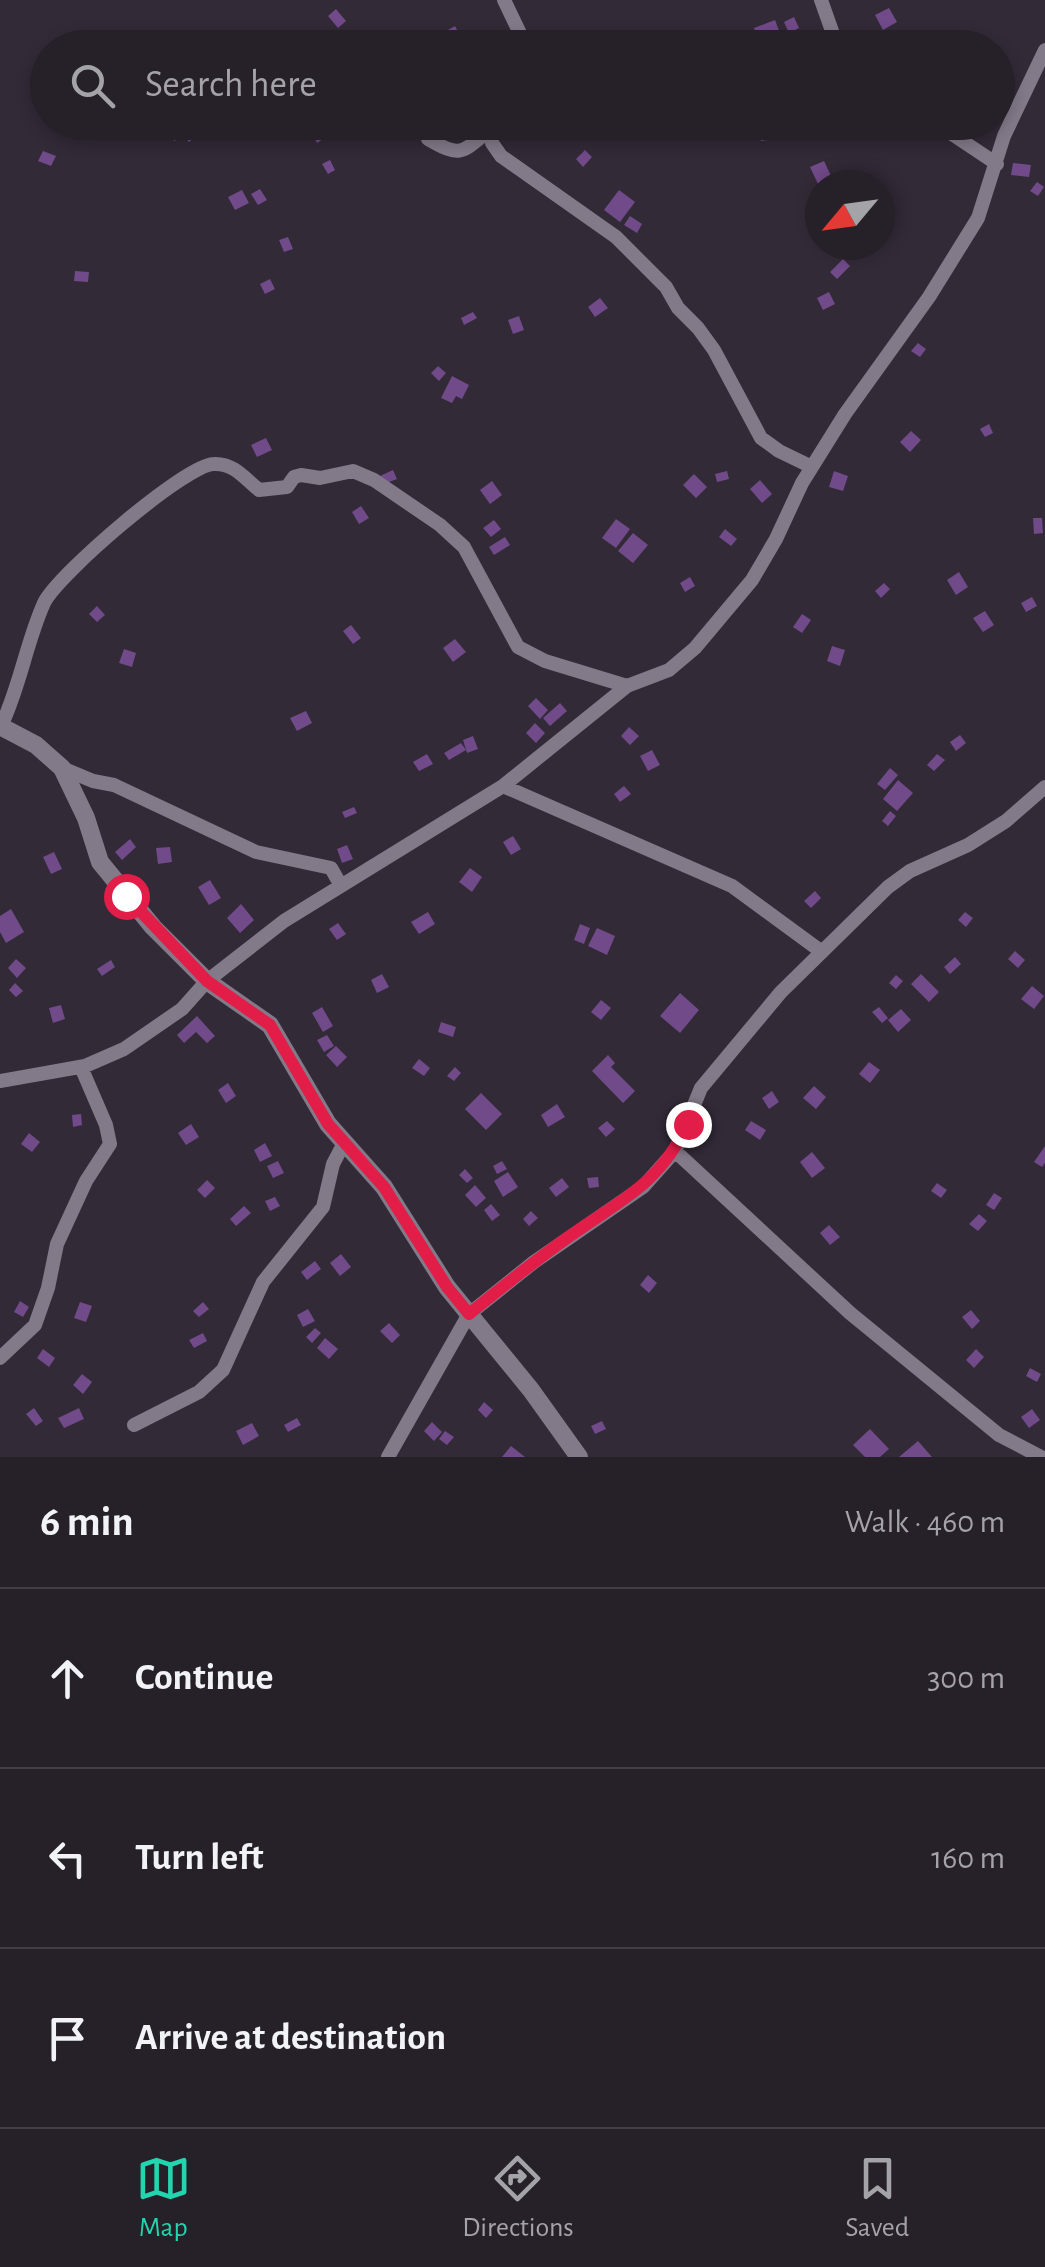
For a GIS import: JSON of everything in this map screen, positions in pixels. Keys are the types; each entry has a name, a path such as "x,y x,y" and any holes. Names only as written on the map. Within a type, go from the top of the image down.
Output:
{"street":[{"path":"504,0 518,30"},
{"path":"822,0 832,30"},
{"path":"1015,113 1045,50"},
{"path":"430,140 452,153 462,152 477,140"},
{"path":"492,140 501,156 616,237 666,287 678,308 714,350 761,438 779,452 812,467"},
{"path":"961,140 997,164"},
{"path":"0,1081 80,1066 124,1049 182,1009 207,981 284,920 503,786 627,686 668,670 695,648 752,580 844,414 957,253 978,218 1003,140"},
{"path":"340,884 330,868 256,852 114,785 62,768 36,745 1,726 13,703 28,644 45,600 60,579 124,522 192,472 216,463 234,468 259,490 287,486 297,475 320,478 353,471 374,480 440,525 464,548 518,647 544,661 627,686"},
{"path":"62,768 86,818 100,862 154,927 207,981 270,1025 328,1124 384,1187 447,1287 531,1390 579,1457"},
{"path":"503,786 732,886 822,952"},
{"path":"388,1457 469,1314 548,1251 628,1199 675,1151 701,1088 781,992 888,887 910,871 1006,821 1045,786"},
{"path":"0,1358 35,1325 57,1244 86,1181 110,1144 80,1066"},
{"path":"134,1425 199,1392 224,1370 262,1282 323,1207 333,1164 344,1143"},
{"path":"675,1151 850,1313 999,1435 1041,1457"}],"building":[{"path":"889,8 897,22 883,30 875,15"},
{"path":"336,9 346,21 338,28 328,16"},
{"path":"794,17 799,28 788,30 784,22"},
{"path":"775,20 779,30 755,30"},
{"path":"585,150 592,157 583,167 576,159"},
{"path":"43,151 56,156 51,166 38,161"},
{"path":"330,160 335,170 328,174 322,164"},
{"path":"824,161 828,170 811,170 810,167"},
{"path":"1013,163 1031,165 1029,177 1011,175"},
{"path":"1037,182 1044,187 1038,196 1030,191"},
{"path":"260,189 267,200 258,205 251,194"},
{"path":"242,190 249,203 235,210 228,197"},
{"path":"619,190 635,202 620,222 604,210"},
{"path":"630,216 642,224 637,233 624,225"},
{"path":"288,237 293,249 284,252 279,240"},
{"path":"842,260 850,266 837,279 830,272"},
{"path":"75,271 89,272 88,282 74,281"},
{"path":"270,279 275,289 265,294 260,284"},
{"path":"829,292 835,304 823,310 817,298"},
{"path":"600,298 608,308 595,317 588,307"},
{"path":"473,312 477,318 464,325 461,318"},
{"path":"519,316 524,330 513,334 508,320"},
{"path":"918,343 926,349 920,357 911,351"},
{"path":"438,366 446,373 439,381 431,373"},
{"path":"452,376 469,385 462,399 456,396 452,403 441,398"},
{"path":"989,424 993,433 985,437 980,429"},
{"path":"911,431 921,440 910,452 900,442"},
{"path":"266,438 272,450 257,457 251,445"},
{"path":"393,470 397,479 384,484 380,476"},
{"path":"727,471 729,479 717,482 715,474"},
{"path":"834,471 848,476 843,491 829,487"},
{"path":"694,474 707,487 696,498 683,485"},
{"path":"760,480 772,494 762,503 750,489"},
{"path":"492,481 502,495 490,504 480,490"},
{"path":"361,506 369,518 359,524 352,512"},
{"path":"1033,518 1042,518 1043,533 1034,534"},
{"path":"616,519 630,529 616,548 602,538"},
{"path":"494,520 501,529 491,537 483,528"},
{"path":"725,529 737,539 731,546 719,537"},
{"path":"633,533 648,545 633,563 618,551"},
{"path":"505,537 510,545 494,555 489,547"},
{"path":"959,572 968,587 956,595 947,580"},
{"path":"690,577 695,586 685,592 680,583"},
{"path":"884,583 890,589 881,598 875,591"},
{"path":"1032,597 1037,606 1026,612 1021,603"},
{"path":"97,606 105,615 97,622 89,614"},
{"path":"985,611 994,625 983,632 973,618"},
{"path":"802,614 811,620 802,633 793,627"},
{"path":"351,625 361,638 353,644 343,631"},
{"path":"455,639 466,652 453,662 443,648"},
{"path":"832,646 845,650 840,666 827,661"},
{"path":"124,649 136,653 132,667 119,663"},
{"path":"536,698 548,710 540,719 528,706"},
{"path":"560,703 567,711 550,726 543,718"},
{"path":"306,711 312,723 297,731 290,718"},
{"path":"535,723 545,733 536,743 526,733"},
{"path":"629,727 639,736 630,745 621,736"},
{"path":"960,735 966,743 956,751 950,742"},
{"path":"473,736 478,749 467,753 463,740"},
{"path":"461,743 466,750 449,760 444,753"},
{"path":"652,750 660,765 648,771 640,756"},
{"path":"427,754 433,764 419,771 413,762"},
{"path":"937,754 945,760 934,771 927,765"},
{"path":"890,768 898,775 885,790 877,784"},
{"path":"898,780 913,793 897,811 883,799"},
{"path":"624,786 631,794 620,802 614,794"},
{"path":"354,807 357,813 345,818 342,812"},
{"path":"890,811 896,816 888,826 882,821"},
{"path":"513,836 521,849 511,855 503,842"},
{"path":"130,839 136,847 122,860 115,852"},
{"path":"347,845 353,859 342,863 337,849"},
{"path":"170,847 172,862 158,864 156,848"},
{"path":"54,852 62,869 51,874 43,857"},
{"path":"470,868 482,877 472,892 459,882"},
{"path":"210,880 221,898 209,905 198,887"},
{"path":"815,891 821,898 811,908 804,901"},
{"path":"241,904 254,920 240,933 227,918"},
{"path":"11,909 24,932 6,943 0,932 0,916"},
{"path":"428,912 435,924 419,934 411,922"},
{"path":"965,912 973,918 966,927 958,920"},
{"path":"338,923 346,934 337,940 329,929"},
{"path":"580,924 590,928 584,944 574,940"},
{"path":"597,928 615,936 607,955 588,946"},
{"path":"1015,951 1025,960 1018,968 1008,959"},
{"path":"955,957 961,964 950,974 944,967"},
{"path":"16,959 26,968 17,978 8,968"},
{"path":"111,960 115,967 102,976 97,969"},
{"path":"382,974 389,987 377,993 371,980"},
{"path":"921,974 939,992 929,1002 911,984"},
{"path":"896,975 903,981 896,989 889,983"},
{"path":"15,983 23,991 16,997 9,990"},
{"path":"1032,986 1044,996 1034,1009 1021,999"},
{"path":"680,993 699,1010 680,1033 660,1016"},
{"path":"601,1000 611,1008 601,1020 591,1012"},
{"path":"61,1005 65,1019 53,1023 49,1008"},
{"path":"322,1007 333,1026 323,1032 312,1013"},
{"path":"879,1007 888,1018 882,1023 872,1012"},
{"path":"901,1009 911,1020 898,1032 888,1020"},
{"path":"197,1016 215,1036 207,1043 196,1032 184,1043 177,1035"},
{"path":"441,1022 456,1027 453,1037 438,1032"},
{"path":"327,1035 334,1046 324,1052 317,1040"},
{"path":"336,1046 347,1057 337,1067 326,1055"},
{"path":"608,1055 615,1063 611,1067 635,1091 623,1103 592,1071"},
{"path":"419,1059 430,1068 424,1076 412,1068"},
{"path":"869,1062 880,1070 870,1083 859,1074"},
{"path":"455,1067 461,1073 454,1081 447,1076"},
{"path":"228,1083 236,1096 226,1103 218,1090"},
{"path":"814,1086 826,1097 816,1109 803,1098"},
{"path":"772,1091 779,1102 769,1109 762,1098"},
{"path":"481,1093 502,1114 486,1130 465,1109"},
{"path":"557,1104 565,1117 548,1127 541,1115"},
{"path":"81,1114 82,1125 73,1127 72,1115"},
{"path":"607,1121 615,1129 606,1137 598,1128"},
{"path":"751,1121 766,1130 760,1140 745,1130"},
{"path":"191,1124 199,1137 186,1145 178,1133"},
{"path":"29,1133 40,1142 32,1152 21,1144"},
{"path":"265,1143 272,1156 260,1162 254,1150"},
{"path":"1045,1146 1045,1163 1042,1167 1034,1162"},
{"path":"812,1152 825,1168 812,1178 800,1162"},
{"path":"278,1161 284,1173 273,1178 267,1166"},
{"path":"502,1161 507,1169 497,1174 493,1166"},
{"path":"465,1169 473,1178 467,1183 459,1175"},
{"path":"508,1172 518,1187 503,1197 494,1181"},
{"path":"598,1177 599,1187 589,1188 587,1178"},
{"path":"562,1178 569,1187 556,1197 549,1188"},
{"path":"207,1180 215,1188 205,1198 197,1190"},
{"path":"937,1183 947,1190 941,1198 931,1191"},
{"path":"475,1185 486,1198 476,1207 465,1195"},
{"path":"994,1193 1002,1198 994,1210 986,1205"},
{"path":"275,1197 280,1206 270,1211 265,1201"},
{"path":"491,1204 500,1215 492,1221 484,1210"},
{"path":"244,1206 251,1213 236,1226 230,1219"},
{"path":"531,1211 538,1218 529,1226 523,1219"},
{"path":"979,1214 987,1221 978,1231 969,1224"},
{"path":"829,1225 840,1237 830,1245 820,1233"},
{"path":"341,1254 351,1267 340,1276 330,1263"},
{"path":"315,1261 321,1269 307,1280 301,1272"},
{"path":"648,1275 657,1283 649,1293 640,1285"},
{"path":"20,1301 29,1307 23,1317 14,1312"},
{"path":"80,1302 92,1306 86,1322 74,1318"},
{"path":"203,1302 209,1309 199,1317 193,1311"},
{"path":"308,1309 315,1321 303,1327 297,1315"},
{"path":"971,1310 980,1321 972,1329 962,1317"},
{"path":"389,1323 400,1335 392,1343 380,1331"},
{"path":"315,1328 321,1333 312,1343 306,1337"},
{"path":"203,1333 207,1341 194,1348 189,1340"},
{"path":"325,1338 338,1349 329,1359 317,1348"},
{"path":"43,1349 55,1358 49,1367 37,1358"},
{"path":"976,1349 984,1357 974,1368 966,1360"},
{"path":"1030,1368 1041,1374 1037,1382 1026,1376"},
{"path":"82,1374 92,1382 83,1394 73,1385"},
{"path":"484,1402 493,1410 486,1418 478,1410"},
{"path":"34,1408 43,1421 36,1426 26,1414"},
{"path":"79,1408 84,1419 64,1428 58,1418"},
{"path":"1032,1409 1040,1420 1029,1428 1021,1417"},
{"path":"297,1418 301,1425 288,1432 284,1425"},
{"path":"602,1421 606,1429 595,1434 591,1426"},
{"path":"432,1422 442,1432 434,1441 424,1431"},
{"path":"252,1423 259,1436 243,1445 236,1431"},
{"path":"870,1429 889,1449 880,1457 865,1457 853,1445"},
{"path":"445,1431 454,1437 447,1445 439,1439"},
{"path":"918,1441 932,1457 899,1457"},
{"path":"511,1446 525,1457 502,1457"}],"route":[{"path":"126,896 207,981 270,1025 328,1124 384,1187 447,1287 469,1314 534,1262 643,1187 675,1151 688,1124"}]}
